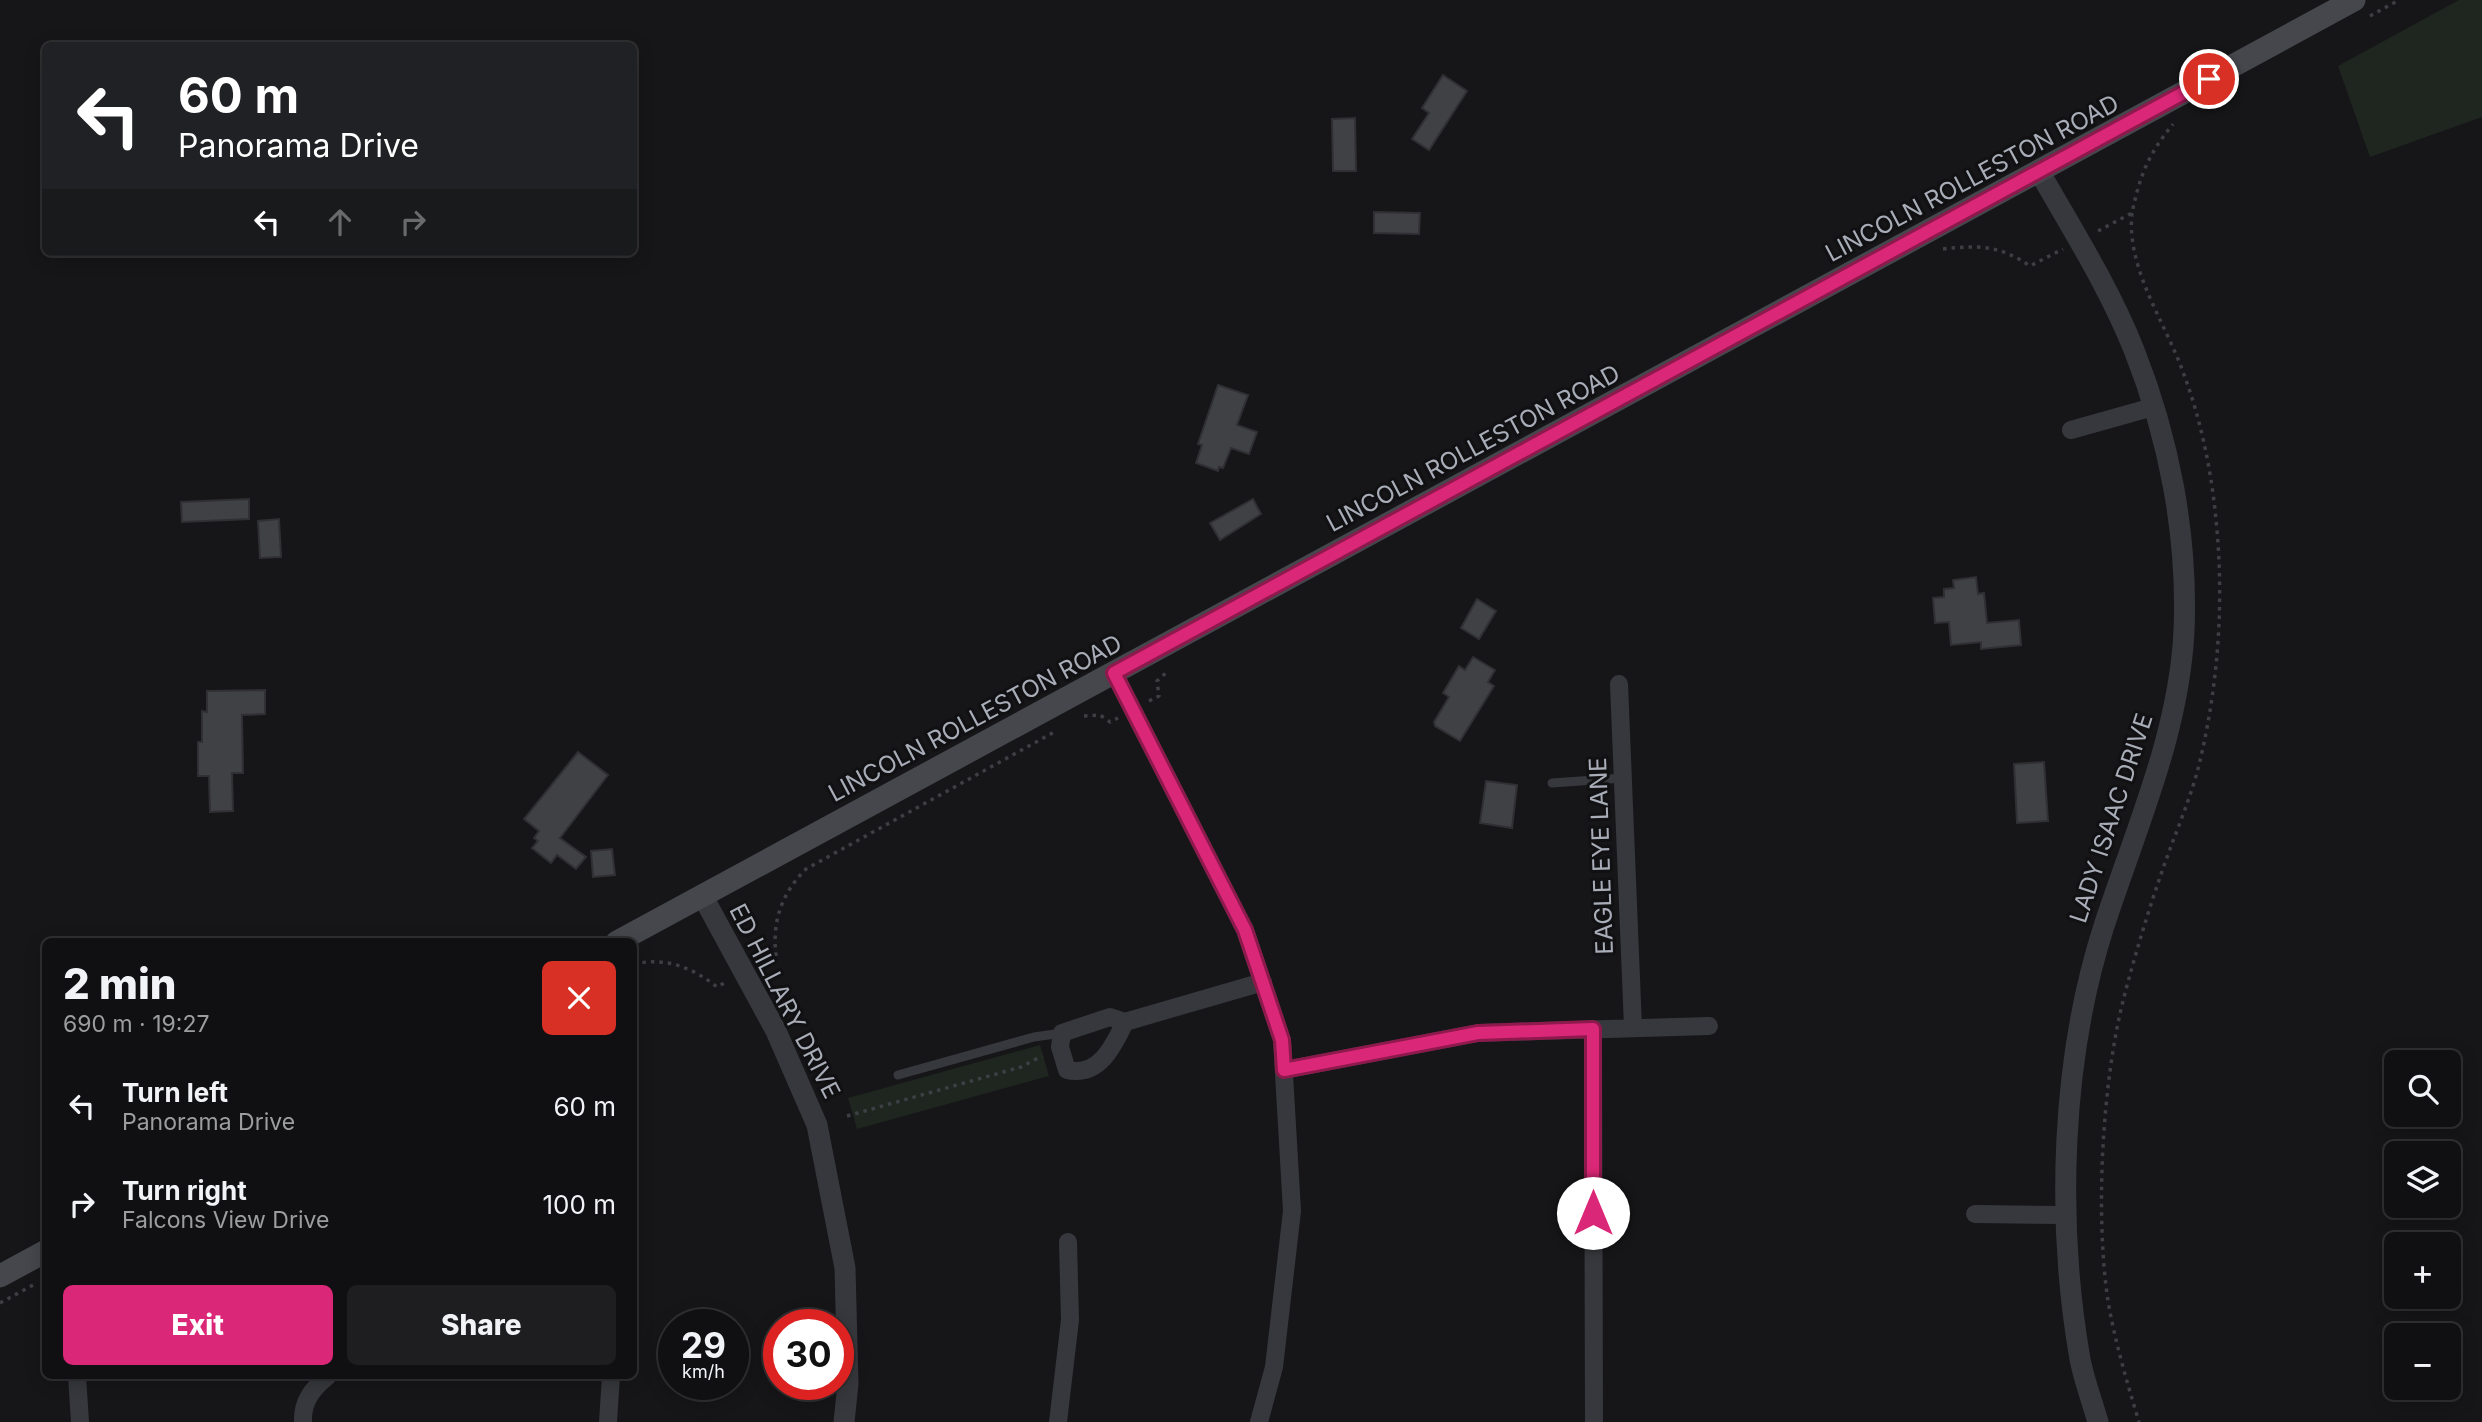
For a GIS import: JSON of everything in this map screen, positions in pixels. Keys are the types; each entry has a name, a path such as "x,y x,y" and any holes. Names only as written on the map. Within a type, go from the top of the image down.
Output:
{"main road":[{"name":"LINCOLN ROLLESTON ROAD","path":"624,938 2039,171 2359,10"},
{"path":"0,1276 42,1253"}],"street":[{"name":"LADY ISAAC DRIVE","path":"2039,171 2112,302 2134,350 2173,475 2182,553 2184,631 2177,697 2157,774 2103,928 2076,1047 2068,1139 2066,1215 2081,1361 2098,1422"},
{"path":"2071,430 2153,407"},
{"path":"1114,673 1245,930 1282,1040 1292,1212 1274,1367 1259,1422"},
{"name":"EAGLE EYE LANE","path":"1619,684 1633,1027"},
{"name":"ED HILLARY DRIVE","path":"702,895 776,1031 817,1125 845,1268 848,1384 844,1422"},
{"path":"1125,1022 1102,1063 1078,1072 1067,1070 1061,1040 1110,1017 1125,1022 1263,982"},
{"path":"1284,1070 1478,1033 1709,1026"},
{"path":"1593,1029 1594,1422"},
{"path":"1975,1214 2066,1215"},
{"path":"1059,1422 1070,1320 1068,1242"},
{"path":"77,1379 80,1422"},
{"path":"303,1422 303,1413 311,1389 324,1379"},
{"path":"607,1422 611,1379"}],"lane":[{"path":"1552,783 1623,778"},
{"path":"898,1075 1034,1037 1061,1040"}],"path":[{"path":"2359,10 2399,0"},
{"path":"2098,231 2132,214 2139,177 2152,150 2174,122"},
{"path":"1941,249 1976,246 2002,250 2030,266 2057,252"},
{"path":"1146,702 1159,696 1156,687 1161,675 1179,664"},
{"path":"1073,722 1089,714 1100,715 1110,722 1122,716"},
{"path":"762,964 776,956 775,929 778,914 792,885 806,869 1061,729"},
{"path":"637,964 652,961 677,964 699,974 717,987 726,982"},
{"path":"847,1116 1021,1067 1061,1040"}],"shaded area":[{"path":"2459,0 2482,0 2482,117 2370,157 2338,66"},
{"path":"1040,1045 1049,1076 857,1129 848,1098"}],"building":[{"path":"1443,75 1467,91 1429,150 1412,139 1429,113 1422,108"},
{"path":"1355,118 1356,171 1333,171 1332,119"},
{"path":"1374,212 1420,213 1419,234 1374,233"},
{"path":"1218,385 1248,395 1237,425 1257,432 1249,454 1231,448 1223,468 1219,467 1218,471 1196,463 1202,445 1198,444"},
{"path":"249,499 249,519 182,522 181,502"},
{"path":"1253,499 1261,514 1220,540 1210,523"},
{"path":"279,519 281,557 260,558 258,521"},
{"path":"1976,577 1978,594 1984,593 1987,623 2019,620 2021,645 1981,649 1981,642 1951,645 1949,622 1935,623 1933,598 1944,597 1944,589 1954,588 1953,580"},
{"path":"1477,599 1496,611 1479,639 1461,628"},
{"path":"1473,657 1495,670 1488,682 1494,686 1460,741 1435,726 1434,722 1449,697 1443,693 1459,666 1465,670"},
{"path":"265,690 265,714 242,715 243,773 232,773 233,811 210,812 209,776 198,776 198,742 202,742 202,711 207,712 207,691"},
{"path":"578,752 608,775 560,838 586,857 576,869 557,855 551,863 532,848 538,841 534,838 539,831 524,819"},
{"path":"2044,762 2048,821 2017,823 2014,764"},
{"path":"1486,781 1517,785 1512,828 1480,823"},
{"path":"612,849 615,875 593,877 591,851"}],"route":[{"path":"1593,1213 1593,1029 1478,1033 1284,1070 1282,1040 1245,930 1114,673 2209,79"}]}
